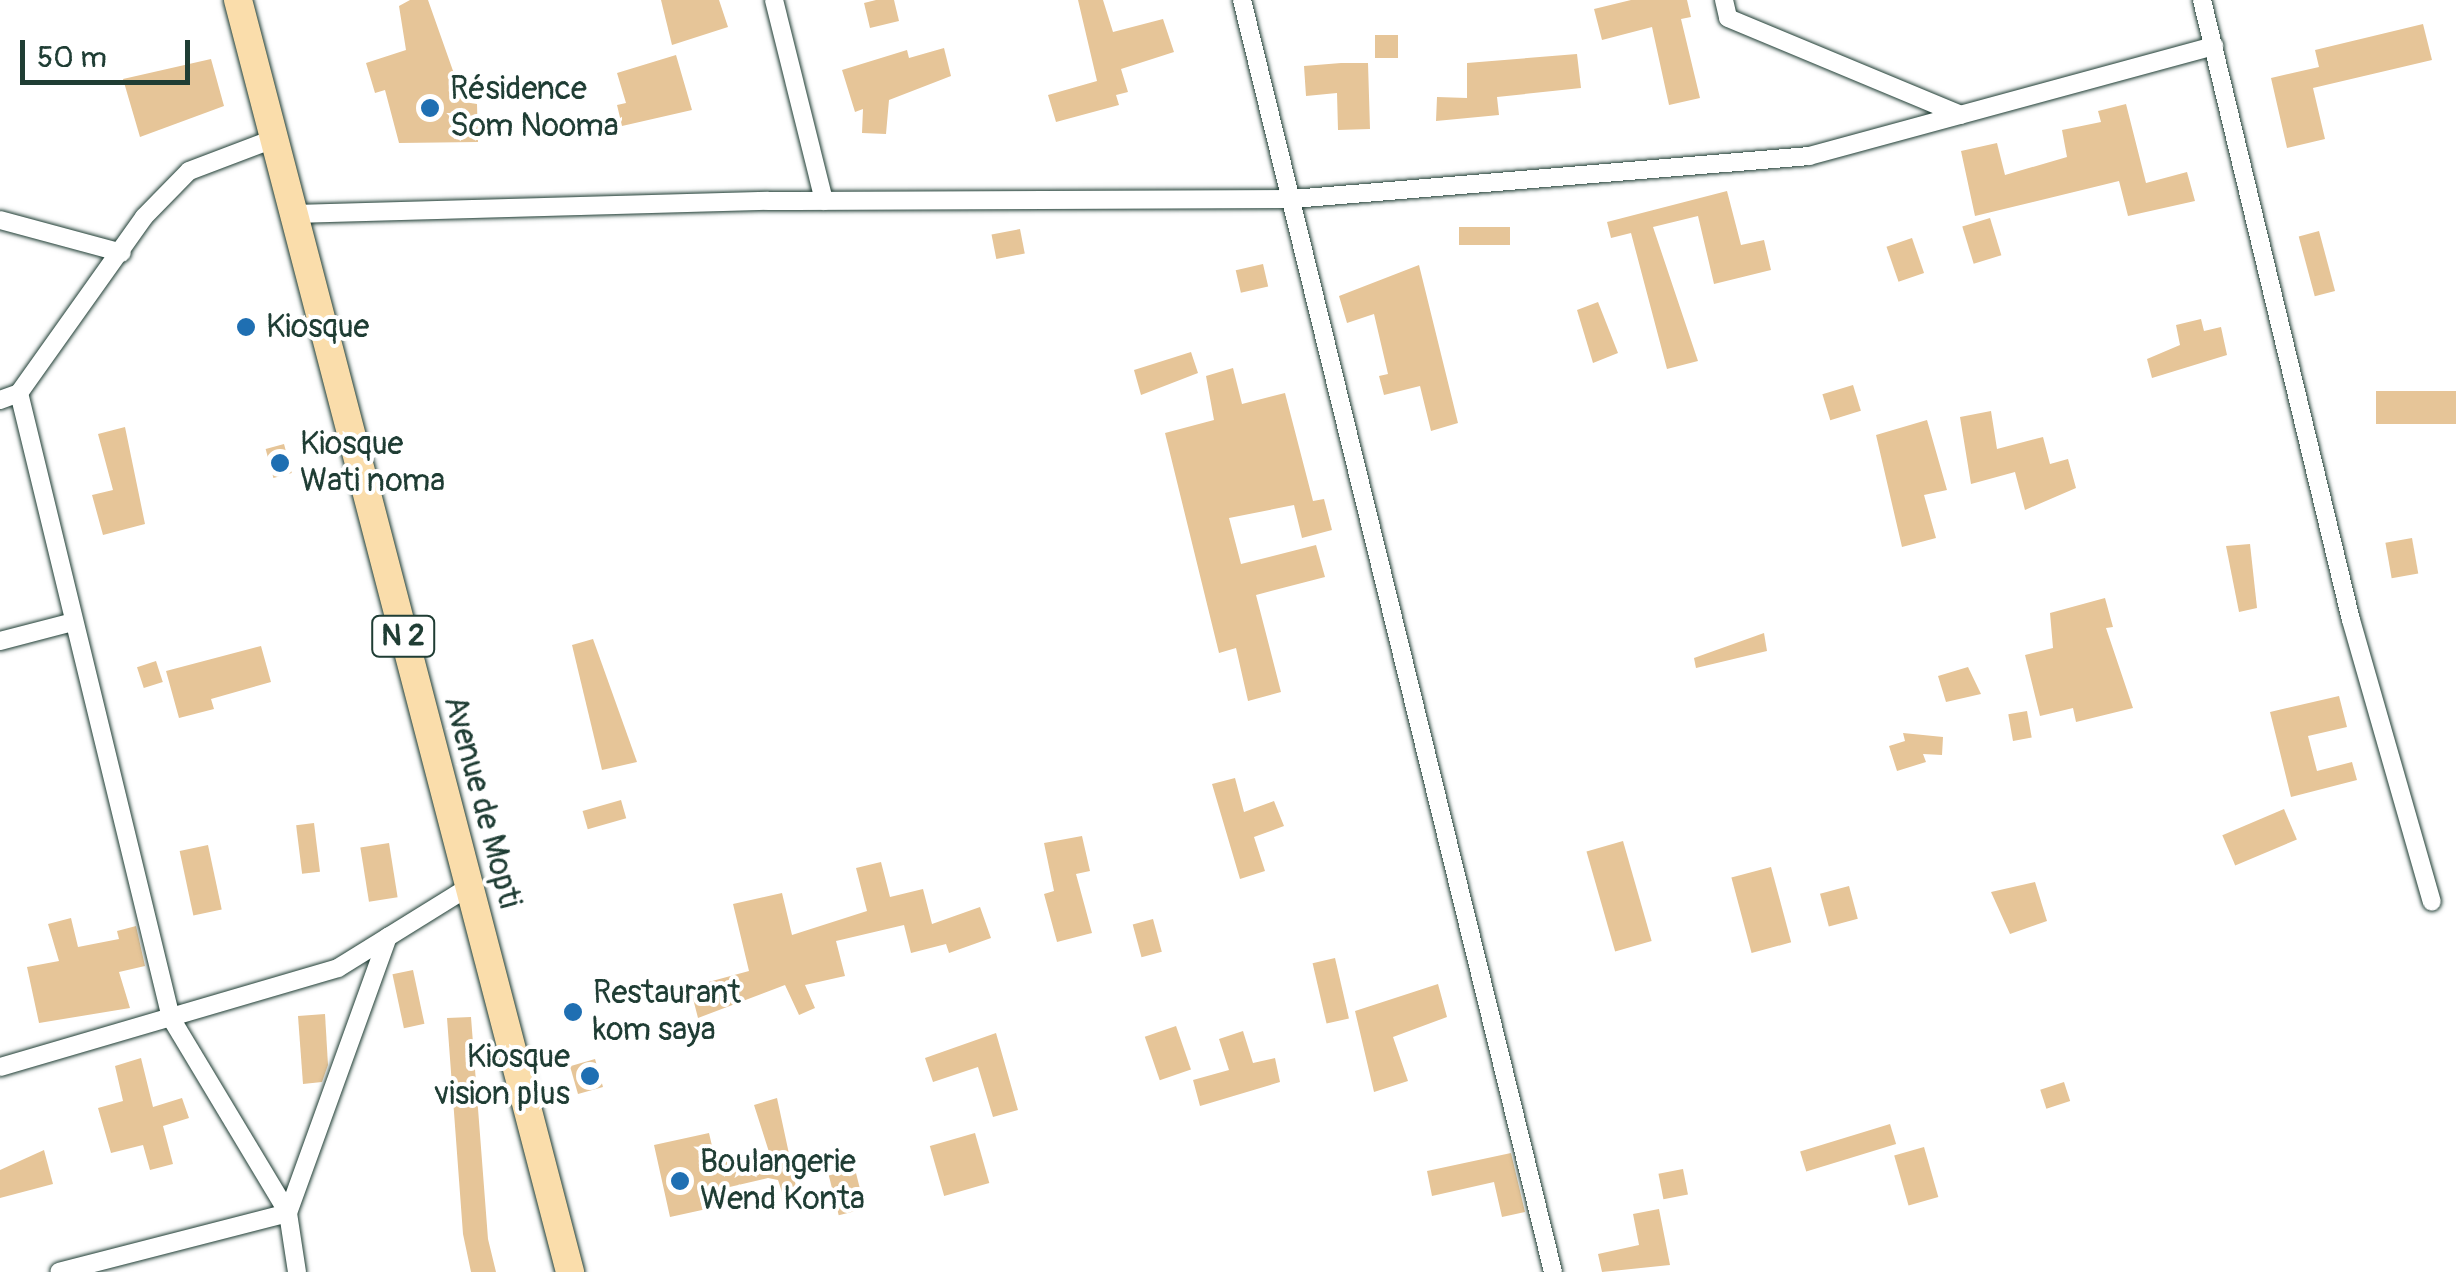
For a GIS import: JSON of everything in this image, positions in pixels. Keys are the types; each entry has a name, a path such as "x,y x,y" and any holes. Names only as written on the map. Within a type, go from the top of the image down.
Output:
{"main road":[{"name":"Avenue de Mopti","path":"238,0 570,1272"}],"street":[{"path":"774,0 824,201"},
{"path":"1242,0 1554,1272"},
{"path":"1724,0 1728,18 1961,115"},
{"path":"2202,0 2351,620 2432,902"},
{"path":"294,214 824,201 1293,199 1809,156 2214,46"},
{"path":"0,400 18,393 122,253 189,171 276,138"},
{"path":"0,220 122,253"},
{"path":"18,393 70,623 171,1018 288,1212 296,1272"},
{"path":"0,641 70,623"},
{"path":"0,1067 338,968 468,888"},
{"path":"288,1212 388,937"},
{"path":"59,1272 288,1212"}],"building":[{"path":"410,0 428,0 464,102 477,104 478,142 399,143 385,90 375,93 366,63 406,50 399,6"},
{"path":"661,0 719,0 728,27 672,45"},
{"path":"894,0 899,21 870,28 864,3"},
{"path":"1078,0 1103,0 1113,32 1163,19 1174,52 1121,69 1128,92 1116,95 1119,105 1056,122 1048,95 1097,81"},
{"path":"1631,0 1687,0 1691,17 1681,19 1700,98 1669,105 1652,27 1602,40 1594,9"},
{"path":"2423,24 2432,60 2313,88 2325,139 2287,148 2271,78 2319,67 2315,50"},
{"path":"1375,35 1398,35 1398,58 1375,58"},
{"path":"944,48 951,76 889,100 886,134 862,133 863,109 855,112 842,70 907,50 909,58"},
{"path":"1577,54 1581,88 1497,97 1499,115 1436,121 1437,97 1467,98 1467,63"},
{"path":"676,55 692,110 622,126 617,105 626,103 617,73"},
{"path":"211,59 224,106 140,137 123,79"},
{"path":"1368,63 1370,129 1338,130 1337,93 1306,96 1304,66"},
{"path":"2126,104 2146,183 2187,172 2195,201 2128,216 2119,181 1975,216 1961,151 1997,143 2005,175 2067,157 2062,130 2101,122 2098,111"},
{"path":"1727,191 1741,245 1764,240 1771,270 1714,284 1698,216 1653,227 1698,361 1667,369 1631,233 1611,238 1607,222"},
{"path":"1990,218 2001,255 1974,264 1962,226"},
{"path":"1459,227 1510,227 1510,245 1459,245"},
{"path":"1020,229 1025,254 996,259 992,235"},
{"path":"2319,231 2335,291 2315,296 2299,236"},
{"path":"1912,238 1924,273 1899,282 1886,247"},
{"path":"1263,264 1268,286 1241,293 1236,270"},
{"path":"1419,265 1458,423 1431,431 1420,386 1384,395 1379,376 1388,374 1374,314 1347,323 1339,296"},
{"path":"1598,302 1618,353 1593,363 1577,310"},
{"path":"2201,319 2204,331 2221,327 2227,355 2152,378 2147,359 2180,345 2176,325"},
{"path":"1191,352 1198,373 1141,395 1134,370"},
{"path":"1233,368 1242,404 1285,393 1313,501 1324,499 1332,530 1302,538 1294,505 1229,518 1241,564 1316,545 1325,577 1256,595 1281,692 1248,701 1236,648 1219,653 1165,433 1214,420 1206,376"},
{"path":"1853,385 1861,411 1830,420 1822,394"},
{"path":"2376,391 2456,391 2456,424 2376,424"},
{"path":"1991,411 1997,449 2043,437 2050,464 2068,459 2076,488 2025,510 2015,472 1971,484 1960,417"},
{"path":"1927,420 1947,490 1924,495 1936,538 1902,547 1876,435"},
{"path":"125,427 145,524 103,535 92,495 113,490 98,434"},
{"path":"284,444 292,473 273,478 266,449"},
{"path":"2412,538 2418,573 2392,578 2385,543"},
{"path":"2250,544 2257,608 2239,612 2226,546"},
{"path":"2105,598 2113,627 2106,628 2133,708 2076,722 2073,708 2040,716 2025,655 2053,648 2050,613"},
{"path":"1764,633 1767,651 1696,668 1694,658"},
{"path":"593,639 637,762 602,770 572,645"},
{"path":"261,646 271,682 211,699 214,709 179,718 166,671"},
{"path":"156,661 163,682 144,688 137,667"},
{"path":"1968,667 1981,694 1946,702 1938,676"},
{"path":"2339,696 2347,727 2308,736 2317,771 2352,762 2357,780 2291,797 2270,712"},
{"path":"2027,711 2032,738 2013,741 2008,714"},
{"path":"1903,733 1943,737 1942,755 1923,754 1926,762 1897,771 1889,746 1905,741"},
{"path":"1235,778 1244,812 1274,801 1284,826 1254,837 1265,871 1240,879 1212,784"},
{"path":"621,800 626,818 588,829 583,811"},
{"path":"2284,809 2297,839 2235,866 2222,835"},
{"path":"314,823 320,872 302,874 296,825"},
{"path":"1082,836 1090,871 1076,874 1092,933 1057,942 1044,894 1054,891 1044,843"},
{"path":"1623,841 1652,941 1615,951 1586,851"},
{"path":"389,843 398,897 369,902 360,848"},
{"path":"208,845 222,910 193,916 180,851"},
{"path":"881,862 890,897 923,889 932,924 980,907 991,938 949,953 946,944 911,953 904,925 836,941 845,976 805,985 815,1008 799,1015 785,985 698,1018 690,987 749,971 733,904 782,893 792,935 867,911 856,868"},
{"path":"1771,867 1791,942 1752,953 1731,878"},
{"path":"2035,882 2047,921 2010,934 1991,892"},
{"path":"1849,886 1858,919 1829,927 1820,894"},
{"path":"71,918 78,947 119,939 117,931 136,926 145,966 119,972 130,1008 39,1023 27,967 59,961 48,924"},
{"path":"1153,919 1162,952 1142,957 1133,924"},
{"path":"1335,958 1349,1018 1327,1024 1313,963"},
{"path":"413,970 424,1024 404,1028 392,974"},
{"path":"1438,984 1447,1017 1393,1037 1408,1081 1374,1092 1355,1011"},
{"path":"325,1014 328,1065 322,1082 303,1084 298,1016"},
{"path":"471,1017 488,1239 496,1272 471,1272 463,1234 447,1018"},
{"path":"1176,1026 1191,1069 1160,1080 1145,1037"},
{"path":"1243,1031 1253,1063 1275,1058 1280,1082 1200,1106 1193,1080 1229,1070 1219,1039"},
{"path":"996,1033 1018,1110 993,1117 978,1067 933,1082 925,1058"},
{"path":"141,1058 153,1107 182,1098 189,1118 163,1126 173,1164 150,1170 143,1145 111,1153 98,1108 123,1101 115,1066"},
{"path":"595,1059 603,1087 578,1094 570,1066"},
{"path":"2064,1082 2070,1101 2046,1109 2040,1090"},
{"path":"777,1098 797,1191 783,1195 778,1180 768,1178 721,1189 725,1205 670,1217 654,1145 709,1133 716,1163 769,1152 754,1105"},
{"path":"1890,1124 1896,1144 1806,1172 1800,1151"},
{"path":"975,1133 989,1183 944,1196 930,1146"},
{"path":"1924,1147 1938,1197 1909,1206 1894,1156"},
{"path":"44,1150 53,1184 0,1198 0,1170"},
{"path":"1511,1153 1525,1212 1502,1217 1494,1182 1432,1196 1427,1171"},
{"path":"855,1169 865,1209 839,1215 829,1176"},
{"path":"1683,1169 1688,1195 1663,1199 1658,1174"},
{"path":"1659,1209 1670,1265 1602,1272 1598,1254 1639,1245 1633,1214"}],"place":[{"name":"Résidence Som Nooma","path":"430,108"},
{"name":"Kiosque","path":"246,327"},
{"name":"Kiosque Wati noma","path":"280,463"},
{"name":"Restaurant kom saya","path":"573,1012"},
{"name":"Kiosque vision plus","path":"590,1076"},
{"name":"Boulangerie Wend Konta","path":"680,1181"}]}
